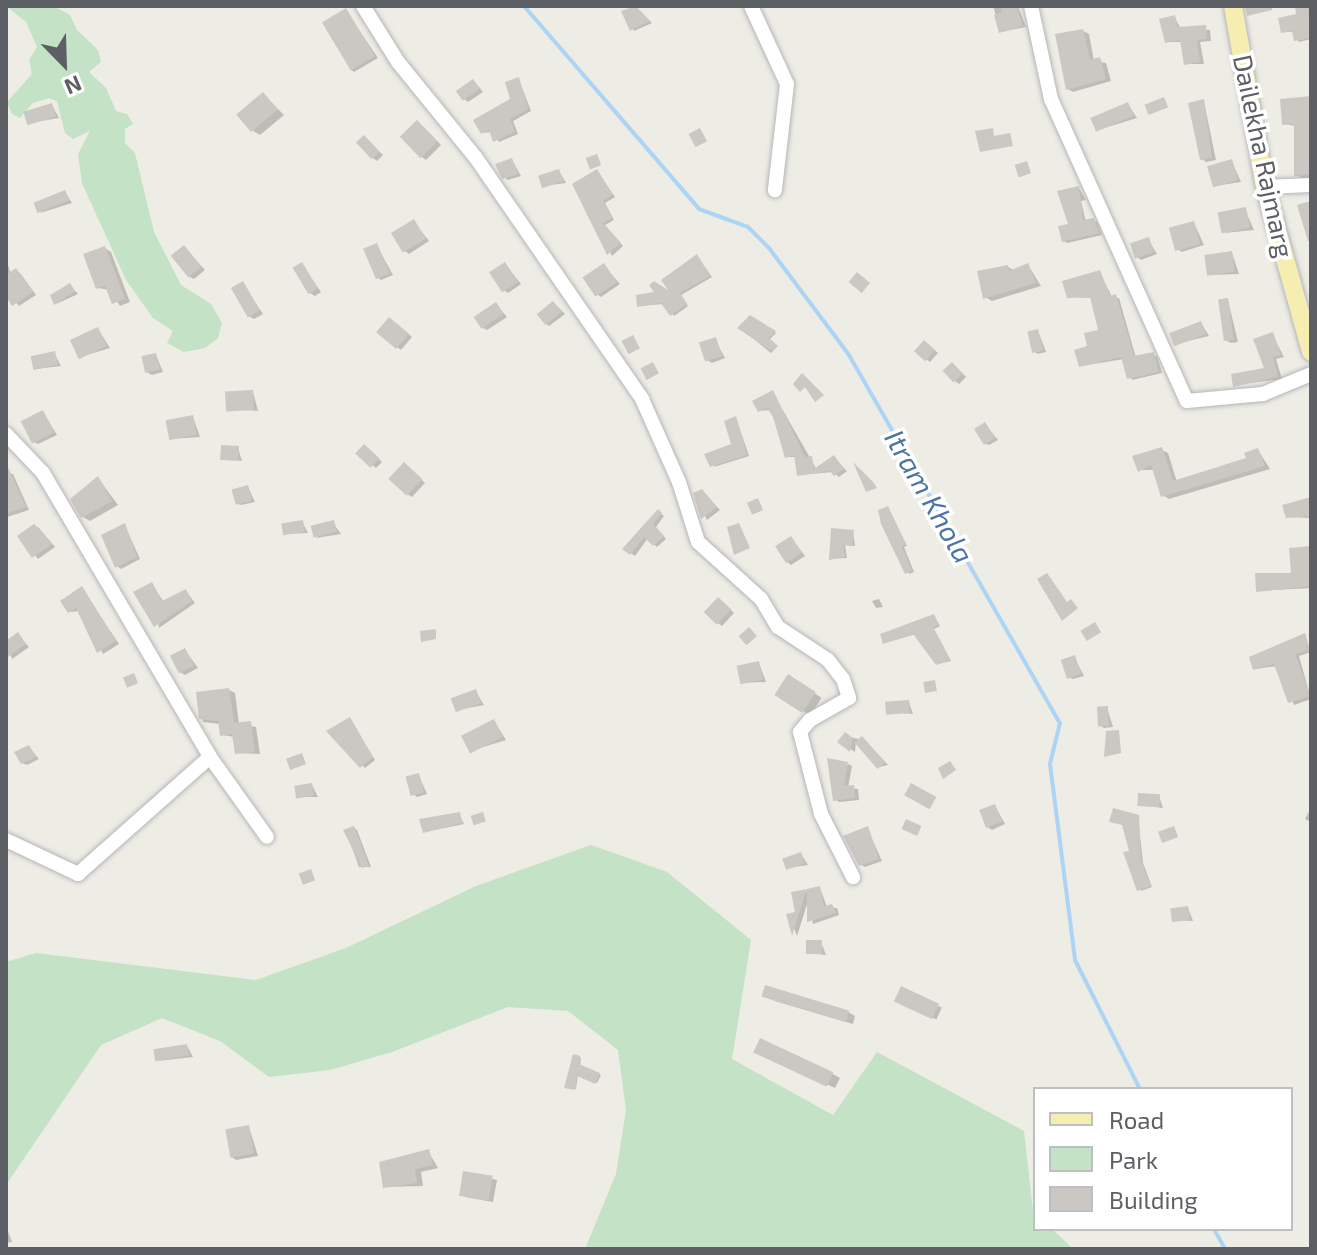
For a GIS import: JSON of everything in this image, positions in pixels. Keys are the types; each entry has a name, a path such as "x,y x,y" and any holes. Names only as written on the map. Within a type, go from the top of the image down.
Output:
{"main road":[{"name":"Dailekha Rajmarg","path":"1233,6 1265,187 1311,352"}],"street":[{"path":"363,6 642,399 679,482 698,542 761,599 778,627 828,660 843,679 849,698 810,720 800,732 821,814 853,877"},
{"path":"751,6 779,57 787,84 775,190"},
{"path":"1031,6 1051,99 1187,401 1263,394 1311,374"},
{"path":"1265,187 1311,185"},
{"path":"6,434 43,473 210,757 267,837"},
{"path":"6,840 78,874 210,757"}],"green space":[{"path":"6,6 53,6 70,15 77,30 98,50 101,62 89,72 106,88 116,111 127,114 133,124 125,129 125,143 135,153 154,232 181,285 211,304 222,323 218,338 205,348 184,352 167,343 173,331 153,318 126,280 82,183 78,154 90,131 73,139 65,133 57,101 49,98 33,103 20,118 12,114 7,102 32,74 29,60 37,47 26,22"},
{"path":"591,845 667,872 751,940 732,1059 833,1115 877,1052 1024,1131 1033,1231 1054,1231 1073,1249 585,1249 616,1174 626,1110 618,1050 568,1011 508,1007 392,1052 330,1070 269,1077 220,1041 162,1018 101,1045 6,1185 6,962 36,953 256,980 346,948 476,886"}],"building":[{"path":"636,6 650,21 630,31 621,11"},
{"path":"1000,6 1017,6 1023,26 999,33 994,15 1002,12"},
{"path":"1245,6 1272,6 1272,10 1247,16"},
{"path":"1295,6 1308,6 1311,38 1294,41 1292,31 1281,33 1278,18 1296,14"},
{"path":"346,8 375,56 351,70 322,22"},
{"path":"1175,15 1178,27 1206,25 1207,39 1197,40 1200,62 1184,65 1180,40 1165,43 1159,19"},
{"path":"1083,29 1090,60 1100,57 1106,79 1066,90 1055,34"},
{"path":"519,77 528,109 510,119 515,132 493,142 489,130 481,134 473,120 510,99 505,82"},
{"path":"473,79 480,89 463,101 456,91"},
{"path":"263,92 278,110 251,132 236,114"},
{"path":"1311,96 1311,175 1294,176 1294,124 1282,125 1280,99"},
{"path":"1164,97 1168,107 1149,115 1145,105"},
{"path":"1204,99 1212,158 1200,160 1188,103"},
{"path":"1128,102 1134,116 1096,132 1090,118"},
{"path":"52,103 56,116 27,125 23,112"},
{"path":"417,120 438,142 421,158 400,137"},
{"path":"700,128 707,141 696,147 689,134"},
{"path":"993,128 994,136 1010,133 1013,146 980,152 975,131"},
{"path":"364,135 380,152 372,159 356,143"},
{"path":"597,154 601,165 590,169 586,158"},
{"path":"512,158 518,174 502,179 495,164"},
{"path":"1232,159 1238,180 1213,187 1207,166"},
{"path":"1027,161 1031,173 1019,177 1015,165"},
{"path":"559,169 563,181 542,188 538,176"},
{"path":"597,169 613,195 603,201 612,218 603,223 621,243 607,255 572,184"},
{"path":"1079,186 1083,220 1094,218 1100,233 1062,242 1058,226 1068,224 1057,191"},
{"path":"65,190 69,200 38,213 33,203"},
{"path":"1311,201 1311,241 1308,241 1297,205"},
{"path":"1246,207 1250,228 1222,233 1218,213"},
{"path":"414,219 426,239 403,253 391,233"},
{"path":"1194,221 1200,244 1175,251 1169,228"},
{"path":"1149,237 1154,252 1135,258 1130,243"},
{"path":"377,243 390,273 376,279 363,249"},
{"path":"184,245 202,267 188,277 171,256"},
{"path":"105,246 125,299 112,304 105,286 96,289 83,254"},
{"path":"1232,251 1235,272 1207,276 1204,255"},
{"path":"697,254 710,276 680,293 687,304 670,316 661,303 637,307 636,295 654,292 649,285 654,281 668,290 661,280"},
{"path":"302,262 318,289 309,294 293,268"},
{"path":"505,262 518,282 502,292 489,272"},
{"path":"604,263 617,282 595,297 582,278"},
{"path":"1028,263 1036,283 983,299 977,271 1008,265 1009,271"},
{"path":"16,268 33,292 12,306 6,297 6,275"},
{"path":"1100,270 1110,296 1116,294 1134,356 1154,352 1159,372 1127,379 1121,357 1079,367 1074,350 1087,346 1084,333 1098,330 1090,297 1067,298 1062,281"},
{"path":"857,272 870,283 862,293 849,282"},
{"path":"243,281 260,310 248,317 231,288"},
{"path":"70,283 75,291 54,305 50,295"},
{"path":"1228,298 1234,340 1224,341 1218,299"},
{"path":"553,301 562,312 545,325 537,314"},
{"path":"496,302 504,314 481,329 474,317"},
{"path":"750,315 776,331 769,338 778,346 772,351 737,328"},
{"path":"389,317 409,334 396,349 376,332"},
{"path":"1201,321 1206,334 1174,346 1169,333"},
{"path":"98,327 107,346 79,359 70,340"},
{"path":"1038,329 1043,350 1032,353 1027,331"},
{"path":"1273,332 1281,355 1273,357 1278,377 1233,387 1231,374 1264,368 1253,339"},
{"path":"633,335 640,348 629,354 622,341"},
{"path":"716,337 722,356 705,362 699,343"},
{"path":"924,340 935,350 925,361 914,351"},
{"path":"55,351 58,365 33,370 31,356"},
{"path":"156,353 160,370 145,373 141,356"},
{"path":"653,362 659,374 646,380 641,368"},
{"path":"952,362 963,374 953,383 942,371"},
{"path":"802,373 824,395 815,402 805,387 800,392 793,384"},
{"path":"253,390 254,410 226,411 225,391"},
{"path":"773,390 805,457 812,456 814,469 834,455 844,469 834,476 830,471 797,476 794,455 785,458 773,417 767,408 758,412 752,401"},
{"path":"43,410 54,432 32,444 21,421"},
{"path":"193,415 197,435 169,440 166,420"},
{"path":"736,416 747,455 710,467 704,454 731,444 724,421"},
{"path":"985,422 995,438 984,445 974,429"},
{"path":"364,444 379,458 370,468 355,454"},
{"path":"221,445 239,446 238,461 220,460"},
{"path":"1162,447 1173,481 1246,458 1244,453 1258,448 1265,466 1161,497 1151,465 1138,472 1132,456"},
{"path":"404,462 422,479 407,496 388,479"},
{"path":"853,462 874,483 877,488 866,492"},
{"path":"6,463 26,507 6,514"},
{"path":"98,476 112,501 81,518 70,499"},
{"path":"248,485 252,500 236,505 232,489"},
{"path":"702,489 717,507 701,519 693,493"},
{"path":"1311,497 1311,516 1286,518 1282,505"},
{"path":"758,498 763,510 752,515 747,503"},
{"path":"888,506 906,544 902,546 912,571 905,574 881,524 878,510"},
{"path":"658,509 662,513 653,524 664,536 653,546 644,537 630,555 622,549"},
{"path":"303,520 305,532 283,535 281,523"},
{"path":"334,520 337,532 314,537 311,526"},
{"path":"125,523 137,557 115,568 101,535"},
{"path":"739,523 750,548 734,555 727,527"},
{"path":"34,524 52,544 32,558 17,536"},
{"path":"831,528 854,530 852,546 843,545 845,557 829,560"},
{"path":"791,536 802,553 786,563 775,546"},
{"path":"1311,546 1311,586 1256,592 1255,573 1291,573 1289,548"},
{"path":"1047,573 1067,602 1071,599 1078,608 1062,621 1037,579"},
{"path":"152,582 162,601 186,589 192,601 154,627 133,592"},
{"path":"82,586 116,641 97,653 76,608 68,613 60,601"},
{"path":"718,597 731,609 717,625 704,612"},
{"path":"934,614 939,625 933,627 950,660 936,665 913,634 883,644 880,634"},
{"path":"1095,622 1101,632 1087,641 1080,631"},
{"path":"749,627 757,636 747,645 739,636"},
{"path":"436,629 436,639 421,642 420,631"},
{"path":"18,632 26,644 6,658 6,641"},
{"path":"1305,633 1310,650 1295,654 1311,696 1288,703 1274,664 1253,670 1249,657"},
{"path":"185,648 194,666 179,674 170,656"},
{"path":"1075,655 1081,674 1067,679 1061,660"},
{"path":"759,661 763,680 740,684 737,666"},
{"path":"134,673 138,683 127,688 123,677"},
{"path":"788,674 816,692 802,713 774,695"},
{"path":"935,680 937,691 925,693 923,682"},
{"path":"229,688 234,723 251,721 255,752 235,754 232,734 220,736 218,721 199,719 196,692"},
{"path":"476,689 481,703 456,712 451,698"},
{"path":"909,700 910,713 886,715 885,702"},
{"path":"1108,706 1109,726 1098,727 1097,707"},
{"path":"350,717 373,757 360,768 326,731"},
{"path":"494,719 503,737 470,754 461,736"},
{"path":"1119,730 1121,753 1104,757 1106,731"},
{"path":"845,732 853,738 850,752 837,742"},
{"path":"862,736 885,762 877,769 854,743"},
{"path":"29,745 36,757 21,764 14,752"},
{"path":"302,753 306,764 290,770 286,759"},
{"path":"827,758 848,762 844,786 854,785 855,798 833,801"},
{"path":"950,761 956,770 943,779 938,768"},
{"path":"419,773 424,792 411,796 405,777"},
{"path":"312,783 314,796 296,799 294,786"},
{"path":"911,783 936,797 930,809 904,795"},
{"path":"1138,793 1160,794 1159,807 1137,806"},
{"path":"995,804 1002,822 986,828 979,810"},
{"path":"1113,808 1139,815 1141,861 1151,886 1137,891 1123,852 1129,851 1122,825 1109,822"},
{"path":"460,812 462,823 423,833 419,819"},
{"path":"483,812 486,822 473,825 471,816"},
{"path":"906,819 922,826 917,836 902,829"},
{"path":"354,826 369,866 362,868 343,830"},
{"path":"868,826 879,859 859,866 843,836"},
{"path":"1174,826 1178,837 1162,843 1158,832"},
{"path":"801,852 805,863 786,870 782,859"},
{"path":"311,869 315,880 303,885 299,873"},
{"path":"820,886 824,906 832,904 836,913 807,922 807,889"},
{"path":"807,889 792,936 786,914 795,912 791,892"},
{"path":"1188,906 1190,920 1172,922 1170,909"},
{"path":"806,940 822,940 822,954 806,954"},
{"path":"765,985 849,1011 846,1022 761,996"},
{"path":"901,986 939,1004 932,1019 894,1001"},
{"path":"760,1038 833,1072 827,1087 753,1053"},
{"path":"187,1044 189,1056 155,1061 153,1049"},
{"path":"573,1054 580,1056 579,1064 600,1073 595,1084 577,1076 575,1090 564,1088"},
{"path":"249,1125 254,1154 230,1158 225,1129"},
{"path":"429,1149 433,1165 415,1169 417,1183 383,1188 379,1162"},
{"path":"463,1171 493,1176 489,1200 459,1196"}],"waterway":[{"name":"Itram Khola","path":"524,6 699,209 748,227 769,248 849,355 1060,723 1050,764 1075,960 1139,1087"},
{"name":"Itram Khola","path":"1215,1231 1225,1249"}]}
